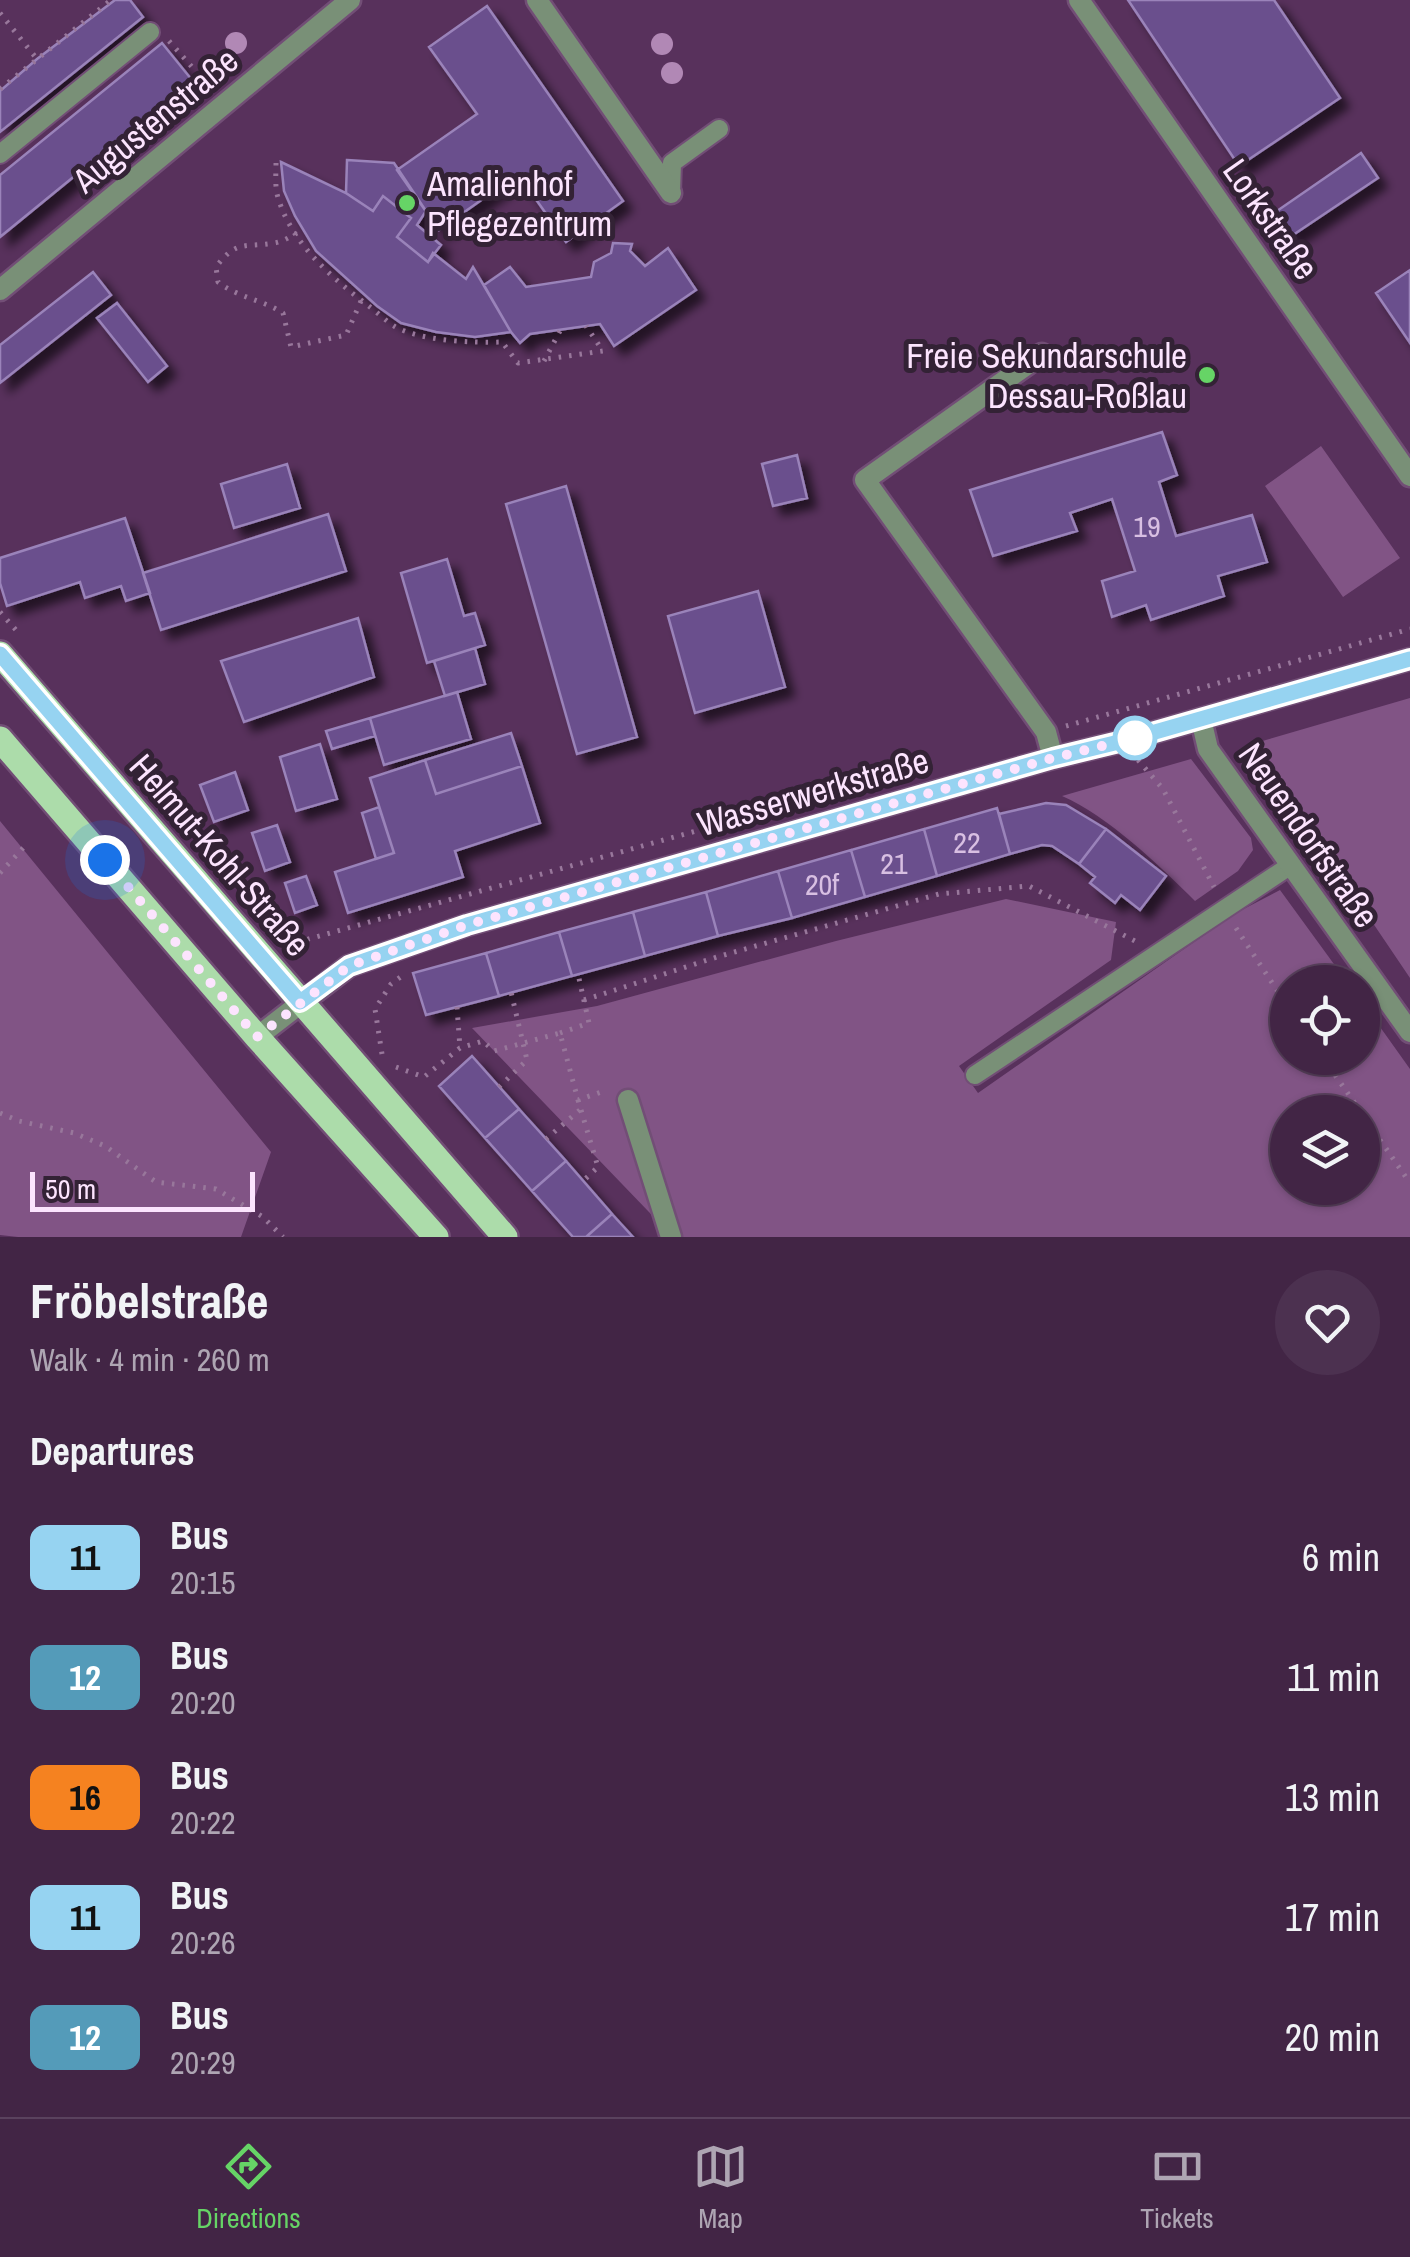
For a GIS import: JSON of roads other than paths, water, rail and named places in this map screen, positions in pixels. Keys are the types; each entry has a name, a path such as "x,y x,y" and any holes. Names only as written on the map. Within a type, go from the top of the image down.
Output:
{"main road":[{"name":"Helmut-Kohl-Straße","path":"0,654 506,1237"},
{"path":"0,739 436,1237"}],"street":[{"name":"Augustenstraße","path":"0,290 350,0"},
{"name":"Lorkstraße","path":"1079,0 1410,476"},
{"path":"545,3 672,193"},
{"path":"1042,354 865,480 1046,732 1053,758"},
{"name":"Wasserwerkstraße","path":"257,1037 349,966 467,925 1410,659"},
{"name":"Neuendorfstraße","path":"1201,719 1208,749 1410,1032"},
{"path":"628,1100 671,1237"}],"lane":[{"path":"0,154 150,32"},
{"path":"672,193 672,163 719,129"},
{"path":"974,1075 1290,866"}],"place":[{"name":"Amalienhof Pflegezentrum","path":"407,203"},
{"name":"Freie Sekundarschule Dessau-Roßlau","path":"1207,375"}]}
